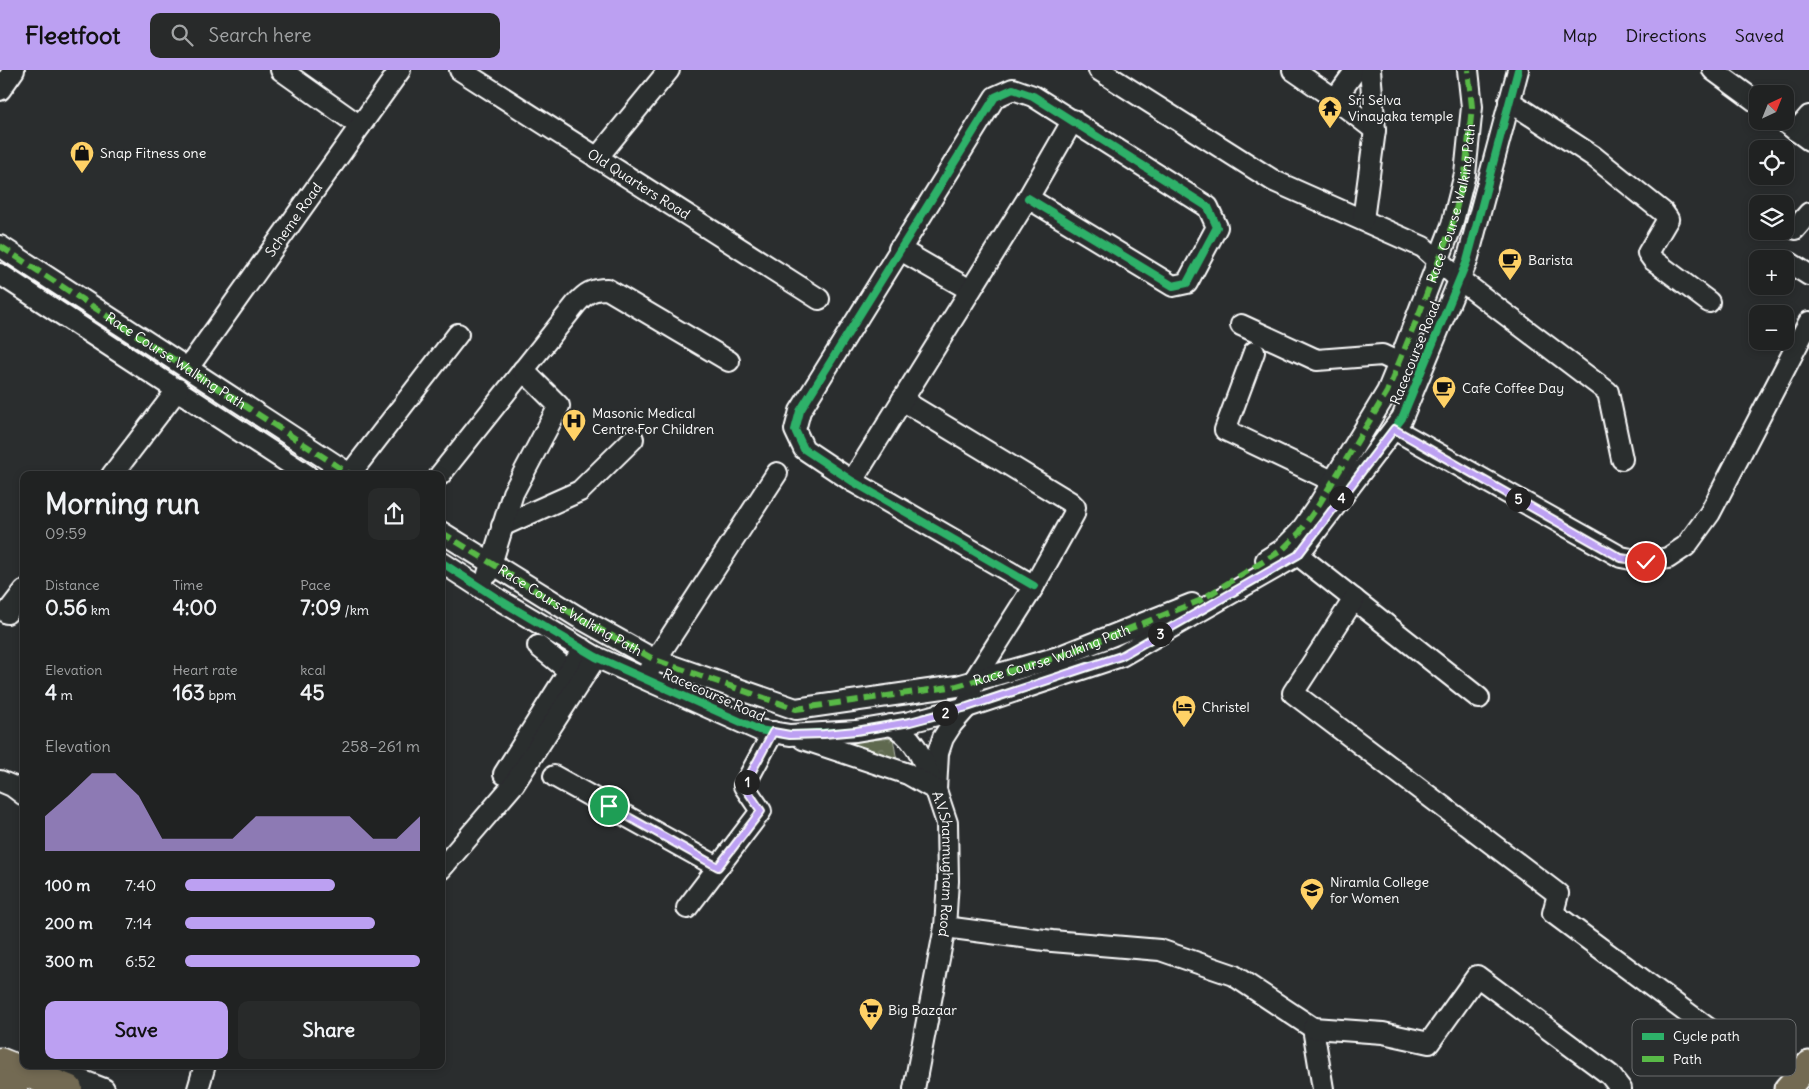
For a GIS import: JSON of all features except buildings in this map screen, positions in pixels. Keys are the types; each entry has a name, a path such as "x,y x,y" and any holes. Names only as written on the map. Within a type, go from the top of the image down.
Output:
{"highway":[{"path":"0,1062 68,1089"},
{"path":"0,1084 13,1089"}],"main road":[{"path":"1786,1089 1809,1064"}],"street":[{"path":"0,90 14,70"},
{"path":"282,70 360,126"},
{"name":"Scheme Road","path":"188,368 400,70"},
{"name":"Old Quarters Road","path":"460,70 819,299"},
{"path":"597,158 670,70"},
{"path":"1099,70 1274,181 1423,247 1459,279 1608,392 1622,459"},
{"path":"1293,70 1375,130"},
{"path":"1335,99 1356,70"},
{"path":"1363,220 1375,130 1370,70"},
{"name":"Race Course Walking Path","path":"445,534 578,617 655,660 796,709 957,686 973,682 1067,654 1199,600 1282,550 1341,485 1387,392 1452,225 1465,174 1472,107 1468,70"},
{"path":"1503,70 1510,99 1593,156 1663,212 1668,219 1648,253 1652,260 1709,302"},
{"name":"Racecourse Road","path":"445,565 590,653 760,730 782,734 856,731 891,725 967,707 1121,656 1298,555 1341,485 1402,418 1466,261 1518,70"},
{"path":"1713,70 1749,96"},
{"path":"1028,198 1173,286 1187,283 1217,227 1208,207 1033,96 1012,89 995,97 800,411 795,430 804,449 852,481 1034,586"},
{"path":"852,481 1028,198 1073,120"},
{"path":"1795,229 1809,213"},
{"name":"Race Course Walking Path","path":"0,246 345,471"},
{"path":"899,249 970,290"},
{"path":"1794,266 1809,275"},
{"path":"0,274 301,471"},
{"path":"443,471 580,299 594,289 607,289 729,361"},
{"path":"1394,429 1621,558 1646,562 1668,558 1686,546 1710,513 1809,322"},
{"path":"1241,326 1317,360 1382,355 1420,374"},
{"path":"354,471 458,334"},
{"path":"1254,352 1224,430 1341,485"},
{"path":"483,589 512,492 559,406 524,370"},
{"path":"115,471 178,389"},
{"path":"902,400 1070,502 1075,508 1074,514 1034,586 973,682 967,707"},
{"path":"502,526 580,491 633,438"},
{"path":"643,678 777,474"},
{"path":"1298,555 1480,698"},
{"path":"7,613 20,596"},
{"path":"1354,599 1293,693 1558,894 1553,913 1696,1019"},
{"path":"538,646 569,672"},
{"path":"504,774 569,672 590,653"},
{"path":"445,864 514,784 590,653"},
{"name":"A.V.Shanmugham Raod","path":"914,1089 945,927 948,881 947,823 936,790 938,753 943,738 967,707"},
{"path":"891,725 910,737 936,790"},
{"path":"687,908 761,811 744,786 782,734 908,774 936,790"},
{"path":"554,776 718,867"},
{"path":"0,781 20,792"},
{"path":"945,927 1052,941 1160,950 1232,975 1313,1028 1383,1033 1429,1043 1477,976 1610,1075 1621,1089"},
{"path":"1313,1028 1323,1089"},
{"path":"0,1048 20,1056"},
{"path":"52,1069 104,1089"},
{"path":"198,1089 204,1069"}],"green space":[{"path":"893,738 897,761 848,742"}],"marked path":[{"path":"445,534 578,617 655,660 796,709 957,686 1058,657 1199,601 1282,550 1300,532 1318,506 1387,392 1421,309 1452,225 1465,174 1472,107 1468,70"},
{"path":"0,246 345,471"}],"cycle path":[{"path":"445,565 498,599 596,657 759,730 790,735 856,731 910,722 967,707 1121,656 1298,555 1402,418 1467,261 1518,70"},
{"path":"1028,198 1173,286 1187,283 1217,227 1208,207 1033,96 1013,89 995,97 800,411 795,430 804,449 852,481 1034,586"}],"place":[{"name":"Sri Selva Vinayaka temple","path":"1330,129"},
{"name":"Snap Fitness one","path":"82,174"},
{"name":"Barista","path":"1510,281"},
{"name":"Cafe Coffee Day","path":"1444,409"},
{"name":"Masonic Medical Centre For Children","path":"574,442"},
{"name":"Christel","path":"1184,728"},
{"name":"Niramla College for Women","path":"1312,911"},
{"name":"Big Bazaar","path":"871,1031"}],"route":[{"path":"609,806 718,867 761,811 744,786 773,732 790,735 824,734 910,722 967,707 1121,656 1298,555 1394,429 1621,558 1646,562"}]}
